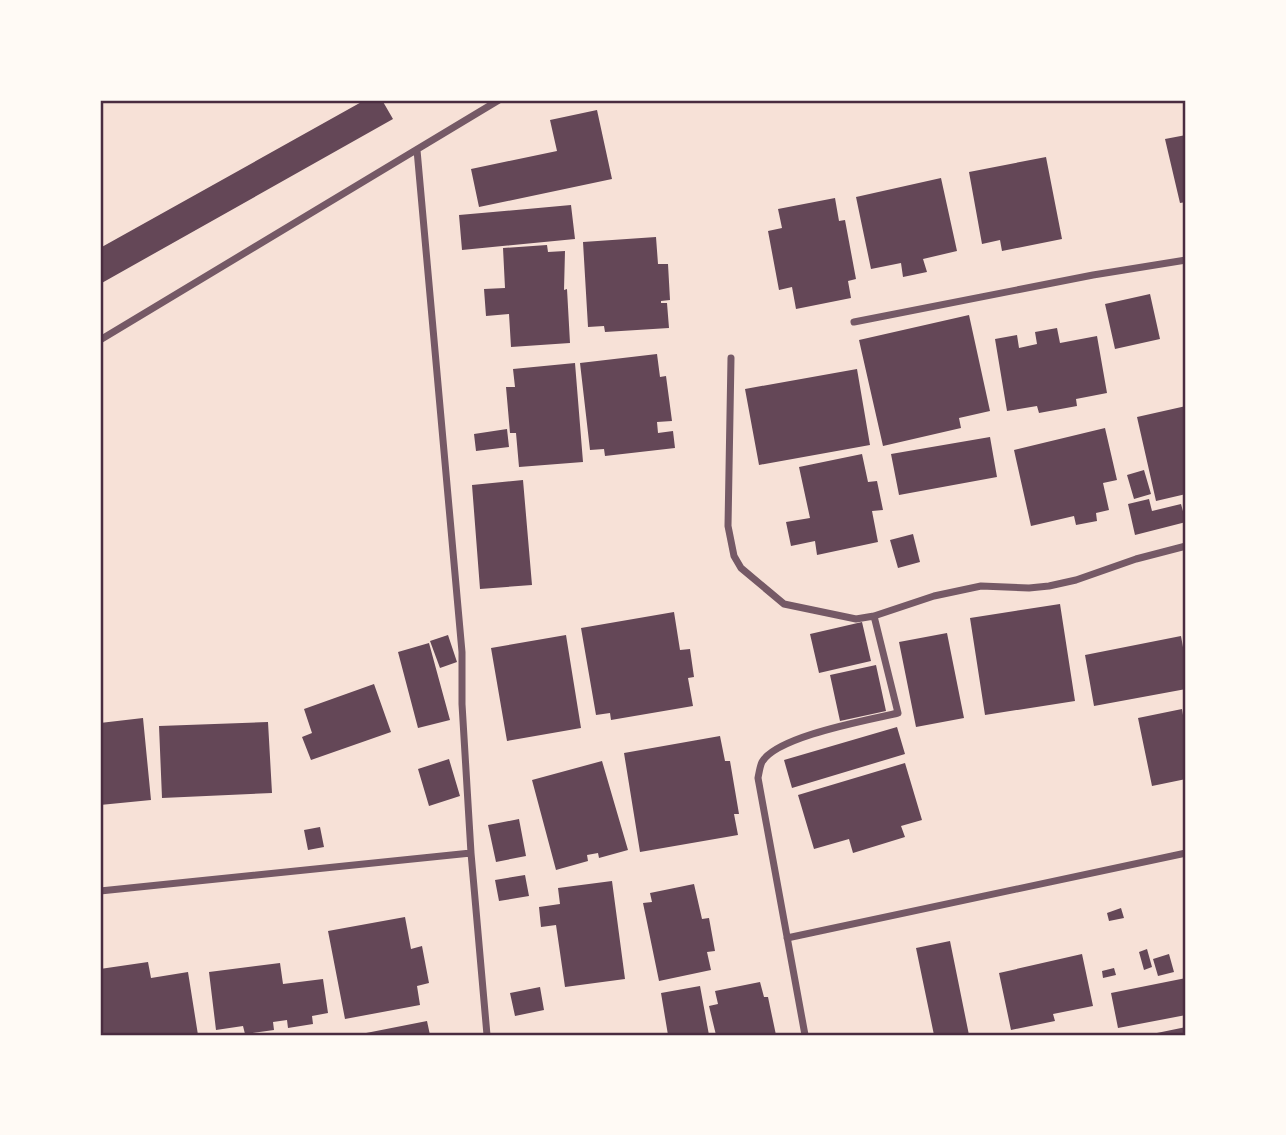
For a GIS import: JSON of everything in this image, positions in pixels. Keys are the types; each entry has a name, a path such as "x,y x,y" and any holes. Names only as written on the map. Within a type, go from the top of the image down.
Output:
{"street":[{"path":"100,340 499,100"},
{"path":"417,150 462,652 462,704 471,853 487,1035"},
{"path":"854,322 1093,275 1186,260"},
{"path":"732,358 728,526 734,556 741,568 784,604 856,619 972,588 1049,586 1186,546"},
{"path":"805,1035 758,778 762,762 775,749 814,734 898,713 874,616"},
{"path":"100,891 471,853"},
{"path":"786,938 1186,853"}],"building":[{"path":"365,100 382,100 393,119 100,284 100,248"},
{"path":"597,110 612,179 479,207 471,169 557,151 550,120"},
{"path":"1186,135 1186,202 1180,203 1165,139"},
{"path":"1046,157 1062,239 1002,251 1000,240 982,244 969,172"},
{"path":"941,178 957,251 923,259 927,272 903,277 901,263 871,269 856,197"},
{"path":"835,198 839,221 845,220 856,279 848,281 851,298 796,309 792,287 779,290 768,231 782,228 778,209"},
{"path":"571,205 575,239 462,250 459,215"},
{"path":"656,237 658,264 668,264 670,300 661,303 667,303 669,328 605,332 604,326 588,327 583,242"},
{"path":"547,245 548,252 565,251 564,290 567,289 570,343 511,347 509,314 486,316 484,289 505,288 503,248"},
{"path":"1150,294 1160,339 1115,349 1105,304"},
{"path":"969,315 990,411 959,418 961,428 883,446 859,340"},
{"path":"1057,328 1060,343 1097,336 1107,393 1076,399 1077,406 1039,413 1037,406 1007,411 995,339 1017,335 1019,348 1037,344 1035,332"},
{"path":"657,354 660,377 666,376 672,421 657,422 658,433 673,431 675,448 605,456 604,449 590,450 580,363"},
{"path":"575,363 583,462 519,467 516,433 510,433 506,387 515,387 513,369"},
{"path":"857,369 870,445 759,465 745,389"},
{"path":"1186,406 1186,494 1156,501 1137,417"},
{"path":"1105,428 1117,480 1103,483 1109,510 1096,513 1097,521 1076,525 1074,516 1031,526 1014,450"},
{"path":"507,429 509,447 476,451 474,434"},
{"path":"990,437 997,477 899,495 891,454"},
{"path":"862,454 868,482 877,481 883,510 872,511 878,542 817,555 815,541 791,546 786,522 810,518 799,467"},
{"path":"1144,470 1151,494 1134,499 1127,475"},
{"path":"523,480 532,585 480,589 472,485"},
{"path":"1149,499 1152,511 1181,504 1186,522 1135,535 1128,504"},
{"path":"913,534 920,562 898,568 890,540"},
{"path":"1060,604 1075,701 985,715 970,618"},
{"path":"674,612 680,650 690,649 694,677 688,678 693,706 611,720 610,713 596,715 581,628"},
{"path":"862,622 871,661 819,673 810,634"},
{"path":"947,633 964,718 916,727 899,642"},
{"path":"448,635 457,662 440,668 430,641"},
{"path":"566,635 581,728 507,741 491,648"},
{"path":"1181,636 1186,664 1186,689 1094,706 1085,655"},
{"path":"429,643 450,720 418,728 398,652"},
{"path":"876,665 886,711 840,721 830,675"},
{"path":"374,684 391,732 311,760 302,737 312,733 304,709"},
{"path":"1182,709 1186,733 1186,779 1152,786 1138,718"},
{"path":"143,718 151,800 100,805 100,723"},
{"path":"268,722 272,793 162,798 159,726"},
{"path":"897,727 905,754 792,788 784,760"},
{"path":"720,736 725,761 730,761 739,814 734,814 738,835 640,852 624,753"},
{"path":"449,759 460,796 429,806 418,769"},
{"path":"602,761 628,850 599,858 598,853 587,855 588,861 556,870 532,780"},
{"path":"905,763 922,820 901,826 905,837 853,853 849,839 814,849 798,795"},
{"path":"519,819 526,856 496,862 488,825"},
{"path":"320,827 324,847 308,850 304,830"},
{"path":"525,875 529,896 499,901 495,880"},
{"path":"612,881 625,979 565,987 556,925 541,927 539,907 560,904 558,888"},
{"path":"694,884 702,919 709,918 715,951 707,952 711,970 659,981 643,903 652,902 650,893"},
{"path":"1121,908 1124,918 1109,921 1107,913"},
{"path":"405,917 411,949 422,946 429,983 417,986 420,1005 345,1019 328,931"},
{"path":"950,941 969,1035 934,1035 916,948"},
{"path":"1147,949 1152,967 1144,970 1139,952"},
{"path":"1082,954 1093,1006 1053,1014 1055,1021 1011,1030 999,973"},
{"path":"1169,954 1174,972 1158,976 1153,959"},
{"path":"148,962 151,978 188,972 198,1035 100,1035 100,969"},
{"path":"280,963 283,984 323,979 328,1013 312,1016 313,1024 288,1028 287,1020 273,1022 274,1030 245,1034 243,1026 216,1030 209,972"},
{"path":"1114,968 1116,975 1103,978 1102,971"},
{"path":"1186,978 1186,1015 1118,1028 1111,993"},
{"path":"760,982 764,997 768,997 776,1035 716,1035 709,1006 718,1004 715,991"},
{"path":"700,986 709,1035 668,1035 661,993"},
{"path":"540,987 544,1010 515,1016 510,993"},
{"path":"427,1021 430,1035 361,1035 361,1034"},
{"path":"1186,1027 1186,1035 1152,1035 1152,1034"}]}
